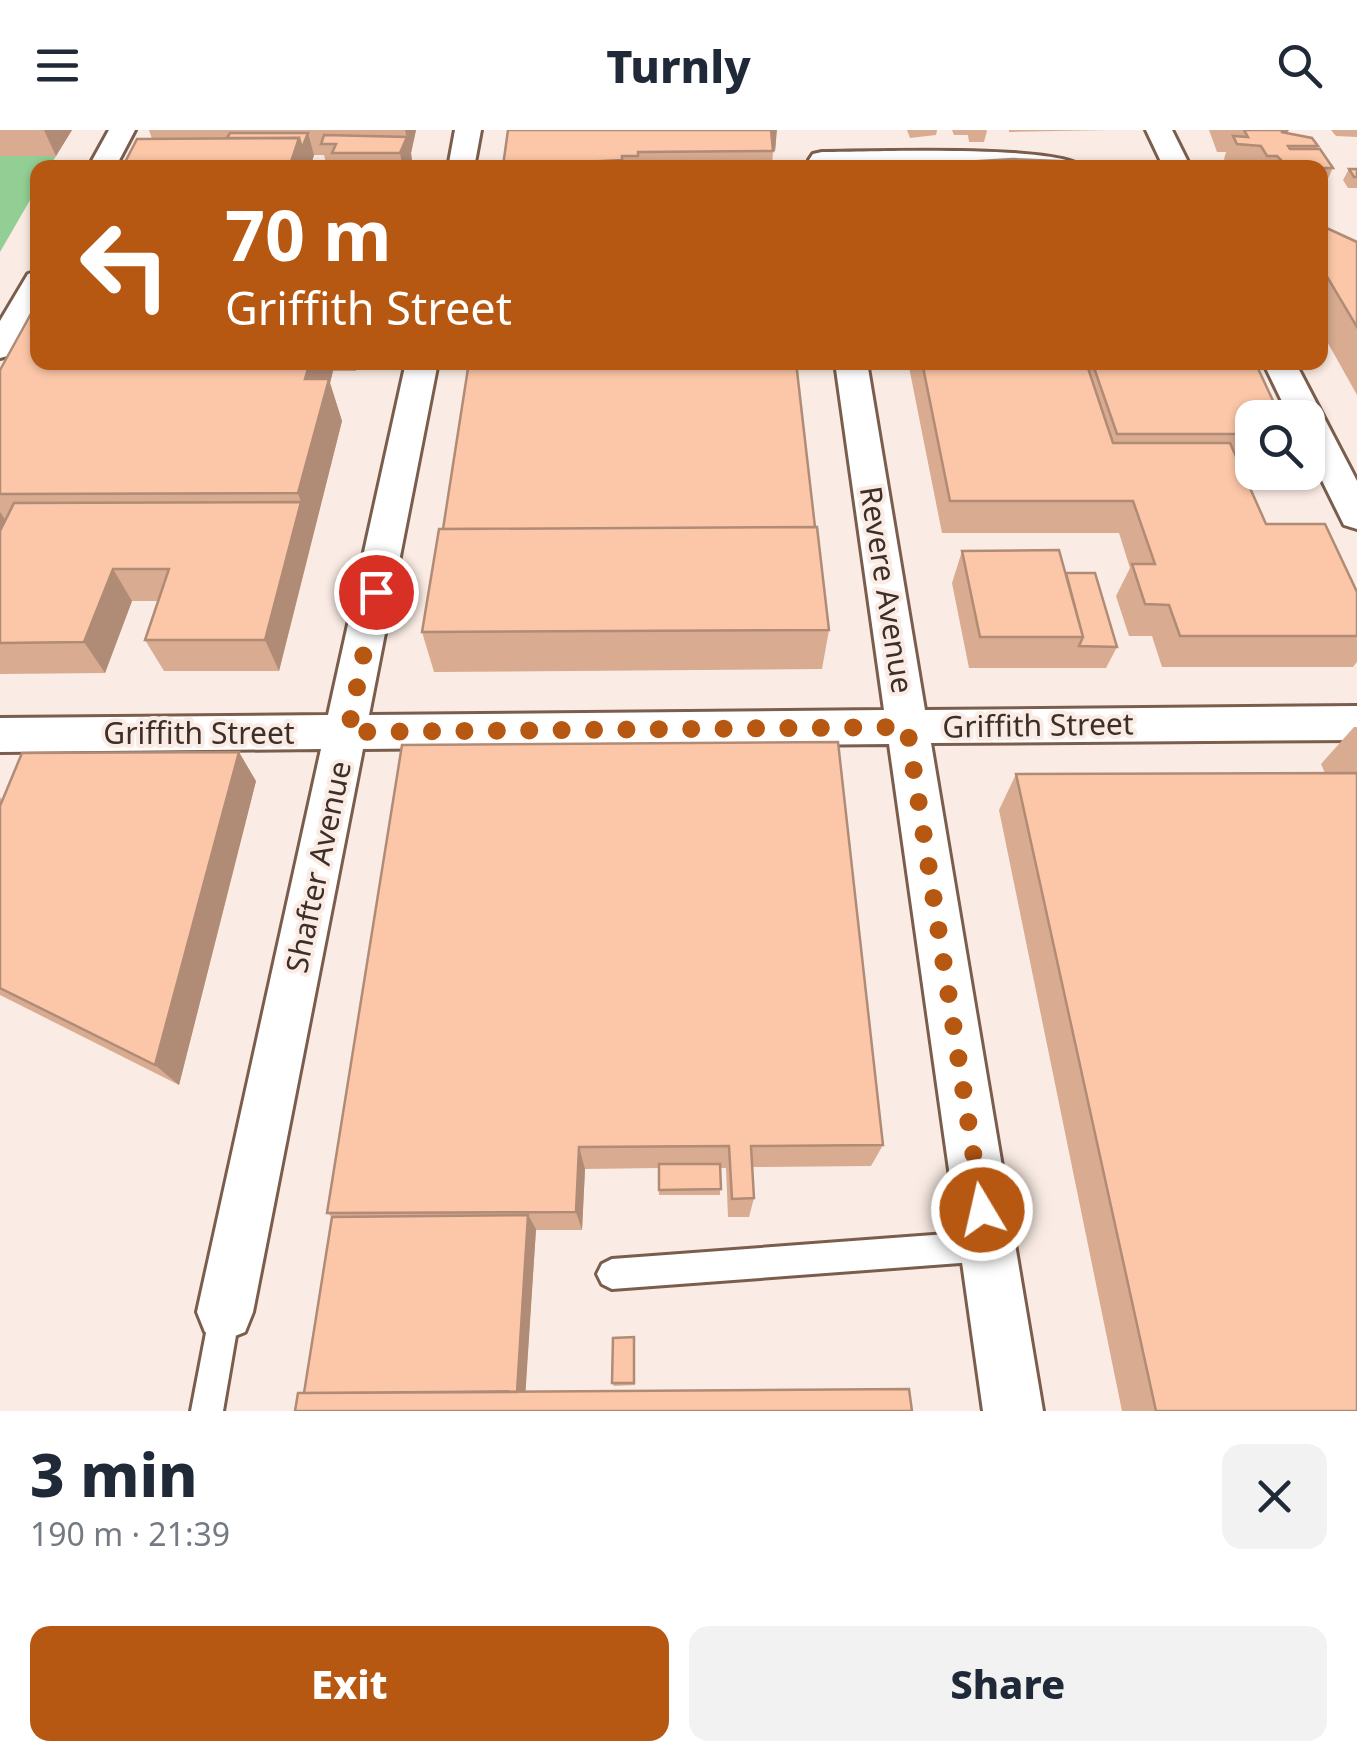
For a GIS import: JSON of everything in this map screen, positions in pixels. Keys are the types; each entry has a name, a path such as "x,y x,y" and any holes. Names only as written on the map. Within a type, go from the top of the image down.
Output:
{"street":[{"path":"105,160 122,130"},
{"path":"462,160 468,130"},
{"path":"816,130 821,160"},
{"path":"1159,130 1174,160"},
{"path":"0,348 30,294"},
{"name":"Shafter Avenue","path":"225,1312 420,370"},
{"name":"Revere Avenue","path":"852,370 1013,1411"},
{"path":"1282,370 1298,400"},
{"path":"1325,453 1357,516"},
{"name":"Griffith Street","path":"0,736 1357,723"}],"lane":[{"path":"612,1274 987,1246"},
{"path":"208,1411 225,1312"}],"green space":[{"path":"0,156 56,156 53,160 30,160 30,200 0,252"}],"building":[{"path":"508,130 771,130 773,151 638,152 638,156 622,156 622,160 504,160"},
{"path":"1244,130 1288,130 1281,132 1312,138 1318,146 1288,146 1290,149 1320,149 1328,160 1281,160 1267,156 1261,146 1237,144 1233,136 1248,137"},
{"path":"230,133 308,133 302,148 299,138 227,138"},
{"path":"324,135 407,137 400,153 332,153 336,144 321,144"},
{"path":"299,138 292,160 126,160 137,139"},
{"path":"1328,229 1357,242 1357,327 1328,278"},
{"path":"30,316 30,370 308,370 305,379 329,379 298,493 0,494 0,370"},
{"path":"468,370 797,370 815,527 443,529"},
{"path":"924,370 1089,370 1113,443 1230,443 1235,454 1235,490 1251,490 1266,524 1325,524 1357,592 1357,636 1180,636 1169,605 1145,604 1132,564 1155,564 1133,501 950,501"},
{"path":"1095,370 1259,370 1273,400 1235,400 1235,434 1117,434"},
{"path":"301,502 265,640 145,640 169,569 113,569 84,642 0,643 0,531 14,503"},
{"path":"817,527 829,630 422,632 439,529"},
{"path":"1059,550 1083,637 980,637 962,551"},
{"path":"1066,573 1095,573 1117,647 1079,646 1083,637"},
{"path":"838,742 883,1145 751,1146 754,1198 732,1199 729,1146 579,1147 576,1212 327,1213 402,745"},
{"path":"239,752 155,1065 0,988 0,806 22,753"},
{"path":"1357,773 1357,1411 1156,1411 1016,774"},
{"path":"659,1164 720,1164 721,1189 659,1190"},
{"path":"528,1215 517,1392 304,1393 332,1217"},
{"path":"634,1337 634,1383 612,1383 613,1338"},
{"path":"909,1389 912,1411 295,1411 298,1393"}],"route":[{"path":"376,592 348,732 907,727 982,1210"}]}
